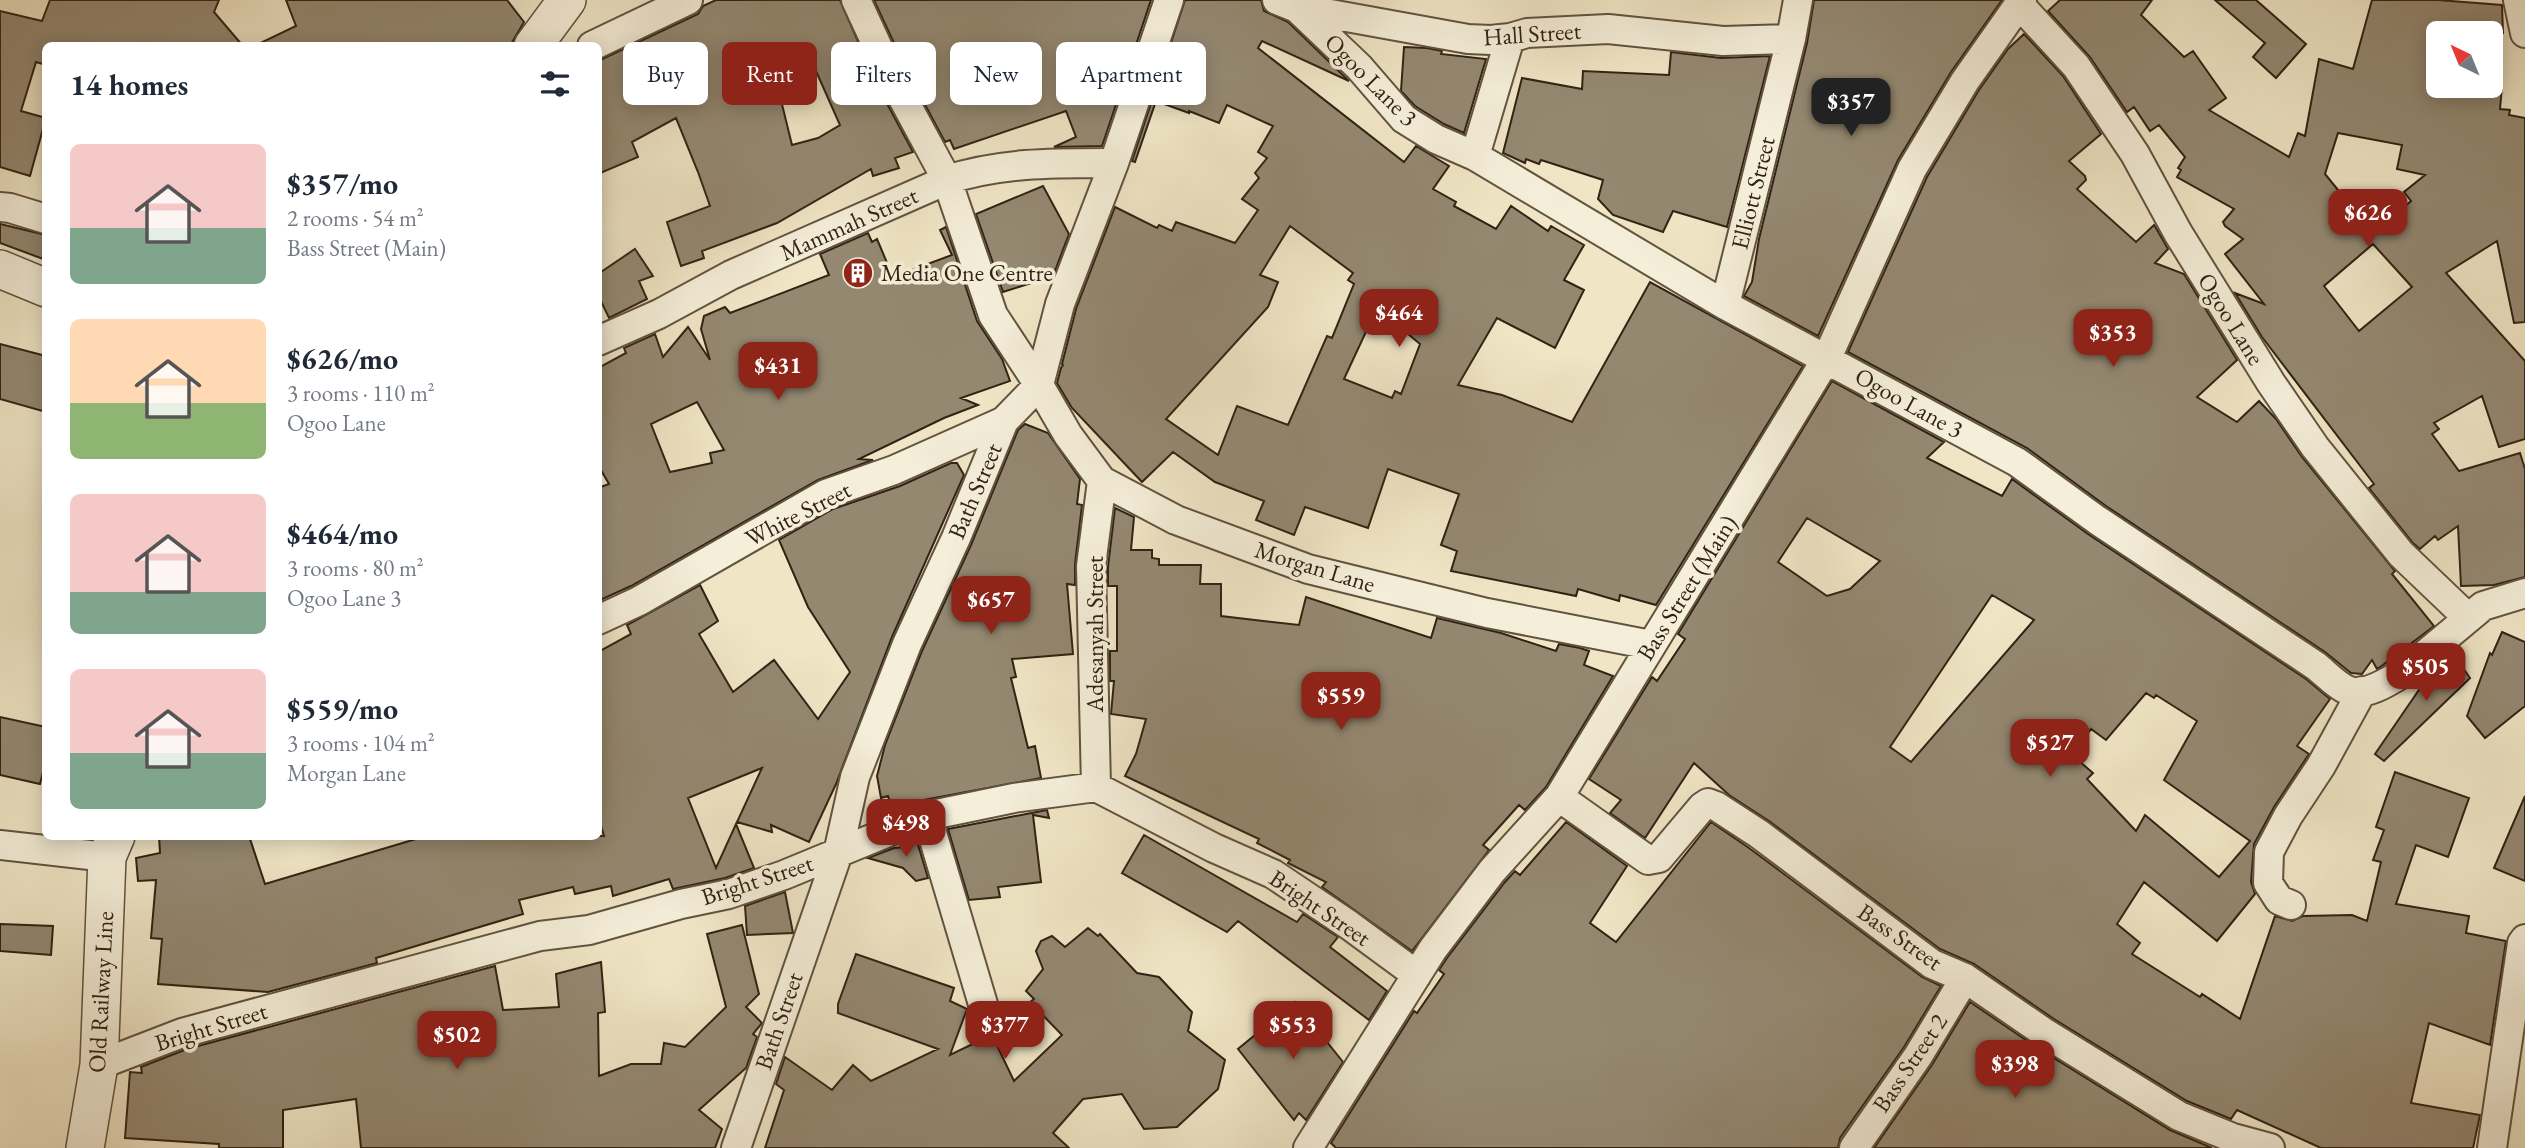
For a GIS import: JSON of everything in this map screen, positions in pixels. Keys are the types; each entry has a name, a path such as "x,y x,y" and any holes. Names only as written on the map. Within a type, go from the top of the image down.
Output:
{"street":[{"path":"536,42 566,0"},
{"path":"600,42 688,0"},
{"path":"856,0 892,78 947,180 993,316 1039,385"},
{"name":"Bath Street","path":"736,1148 838,853 855,777 907,644 956,538 1004,421 1039,385 1060,304 1114,163 1169,0"},
{"name":"Elliott Street","path":"1726,305 1791,39 1798,0"},
{"path":"2518,0 2525,33"},
{"name":"Bass Street (Main)","path":"1308,1148 1433,949 1492,871 1559,797 1827,358 1912,169 1965,81 2020,2"},
{"name":"Ogoo Lane","path":"2020,2 2083,77 2135,154 2178,233 2264,372 2315,447 2400,554 2467,617"},
{"name":"Hall Street","path":"1287,4 1468,39 1608,29 1723,41 1791,39"},
{"name":"Ogoo Lane 3","path":"1287,4 1359,67 1404,119 1436,139 1475,156 1726,305 2017,462 2107,527 2316,666 2346,690 2362,691"},
{"path":"1475,156 1510,38"},
{"name":"Mammah Street","path":"602,339 659,314 731,275 947,180 974,171 1048,163 1114,163"},
{"path":"0,207 42,218"},
{"path":"0,269 42,286"},
{"name":"Morgan Lane","path":"1039,385 1068,435 1101,481 1175,520 1308,569 1487,613 1651,645"},
{"name":"White Street","path":"602,618 639,601 826,494 894,470 1004,421"},
{"name":"Adesanyah Street","path":"1096,787 1091,566 1101,481"},
{"path":"2291,905 2279,900 2267,883 2269,852 2362,691 2404,672 2483,606 2525,593"},
{"name":"Bright Street","path":"99,1066 195,1029 540,936 589,930 681,904 729,894 927,816 1014,798 1096,787 1214,848 1273,874 1417,975"},
{"name":"Bass Street","path":"1559,797 1648,860 1659,858 1702,807 1708,803 1716,806 1759,834 1932,964 1965,978 2045,1033 2179,1116 2233,1138 2270,1148"},
{"path":"927,816 988,1021"},
{"path":"0,845 112,847"},
{"name":"Old Railway Line","path":"85,1148 99,1066 112,847"},
{"path":"2492,1148 2512,1002 2522,943 2525,939"},
{"name":"Bass Street 2","path":"1853,1148 1918,1056 1965,978"}],"building":[{"path":"50,0 219,0 214,12 240,42 42,42 42,64 36,62 21,111 42,117 42,132 30,176 0,167 0,11 42,21"},
{"path":"286,0 507,0 524,22 512,42 262,42 296,26"},
{"path":"716,0 840,0 858,42 831,42 831,105 817,73 817,42 722,42 722,105 782,105 792,145 818,138 840,125 831,105 888,105 913,152 895,158 899,168 873,176 871,169 777,223 702,251 704,258 681,266 667,222 710,206 698,172 676,118 632,142 638,157 602,172 602,59 623,49 623,105 708,105 708,42 638,42 698,14 703,6"},
{"path":"874,0 1151,0 1137,42 1056,42 1056,105 1116,105 1102,146 1054,147 1076,137 1066,111 954,149 950,140 945,142 925,105 936,105 936,42 894,42"},
{"path":"1185,0 1261,0 1264,11 1288,22 1349,81 1262,41 1258,48 1404,162 1416,146 1449,166 1433,189 1456,202 1454,206 1496,229 1511,206 1548,231 1551,226 1584,245 1564,280 1584,290 1555,348 1497,318 1458,385 1502,395 1572,422 1650,282 1803,366 1656,605 1620,595 1619,601 1578,589 1576,596 1451,571 1457,551 1441,545 1459,494 1388,469 1368,528 1305,507 1294,535 1256,520 1264,501 1215,482 1173,452 1142,482 1072,408 1057,383 1076,309 1115,207 1157,228 1159,225 1172,231 1176,222 1235,243 1258,210 1242,199 1259,178 1255,173 1267,158 1258,152 1273,126 1227,105 1219,123 1167,105 1206,105 1206,42 1171,42","holes":["1290,226 1353,273 1348,280 1354,284 1332,338 1327,336 1288,425 1237,406 1218,455 1166,419 1268,307 1278,282 1260,275","1377,308 1420,344 1401,394 1395,391 1392,398 1344,379"]},
{"path":"1814,0 2002,0 1951,72 1898,160 1818,336 1744,296 1752,282 1759,239 1807,43"},
{"path":"2060,0 2152,0 2141,15 2184,57 2193,51 2226,98 2209,110 2289,157 2298,133 2305,136 2319,59 2353,69 2372,0 2438,0 2502,5 2503,21 2426,21 2426,98 2501,98 2500,109 2510,110 2509,115 2525,118 2525,322 2514,323 2497,241 2446,273 2525,361 2525,439 2499,447 2482,396 2434,423 2439,429 2432,434 2459,471 2520,453 2525,469 2525,577 2494,585 2461,586 2458,526 2438,540 2435,536 2420,549 2413,543 2369,488 2374,484 2262,337 2235,293 2264,304 2225,254 2243,239 2223,222 2234,209 2177,177 2181,170 2178,168 2185,157 2159,125 2150,131 2134,107 2127,112 2090,57 2048,11","holes":["2338,133 2402,145 2397,169 2425,175 2404,192 2411,201 2373,233 2325,174","2373,244 2412,287 2359,331 2324,286"]},
{"path":"2215,0 2256,0 2306,44 2276,78 2253,57 2265,43"},
{"path":"2024,34 2063,76 2101,134 2069,161 2085,176 2086,180 2077,189 2136,242 2154,225 2168,249 2155,263 2184,274 2237,360 2197,397 2237,422 2259,401 2395,571 2392,574 2434,626 2377,669 2372,660 2362,674 2351,673 2325,652 2106,506 2027,448 1848,352 1927,177 1979,90 2008,49"},
{"path":"1404,47 1427,48 1442,51 1441,54 1486,59 1464,133 1415,106 1401,91"},
{"path":"1671,52 1721,58 1770,56 1727,227 1673,211 1663,232 1613,215 1598,199 1603,180 1541,160 1539,164 1526,159 1525,163 1503,153 1522,78 1582,89 1583,71 1669,75"},
{"path":"1150,105 1155,105 1135,162 1132,161"},
{"path":"1043,186 1069,234 1053,276 1003,292 976,214"},
{"path":"0,224 42,234 42,259 0,243"},
{"path":"946,227 977,321 1002,359 1010,381 961,398 978,405 944,418 859,459 873,460 818,480 631,586 602,599 602,487 609,484 602,472 602,366 626,353 624,348 655,334 663,357 688,327 710,360 701,329 704,316 725,307 730,313 829,275 820,254 868,233 872,242 877,239 893,277 952,255 940,230","holes":["697,402 724,450 710,453 712,463 670,472 651,424"]},
{"path":"635,249 653,276 639,281 647,299 609,318 602,303 602,271"},
{"path":"0,344 42,355 42,411 0,399"},
{"path":"1832,381 1944,442 1927,458 2002,496 2012,479 2088,534 2306,679 2330,699 2297,746 2309,754 2274,807 2254,844 2251,882 2255,894 2217,941 2144,882 2117,924 2140,943 2132,954 2240,1019 2275,916 2292,921 2303,916 2352,915 2367,921 2381,862 2373,860 2384,830 2376,827 2395,772 2469,798 2448,857 2416,845 2396,904 2469,916 2466,933 2506,941 2490,1045 2429,1023 2411,1103 2480,1115 2473,1148 2321,1148 2237,1110 2231,1119 2187,1101 2054,1019 1974,964 1940,949 1769,821 1729,795 1694,763 1645,838 1610,813 1621,800 1589,779 1652,677 1657,681 1685,639 1678,634","holes":["1807,518 1880,561 1850,589 1827,596 1778,562","1992,595 2034,620 1911,762 1890,747","2146,693 2154,698 2156,695 2197,721 2164,780 2250,841 2219,877 2145,815 2136,831 2087,779 2093,773 2072,755 2091,729 2106,740"]},
{"path":"1025,424 1048,433 1080,479 1077,504 1082,505 1075,585 1067,584 1073,654 1012,659 1016,677 1011,678 1028,748 1035,746 1041,778 924,800 893,812 888,796 881,798 877,776 885,745 922,651 971,545 1018,430"},
{"path":"951,463 957,463 964,475 892,637 836,784 809,842 771,825 772,832 737,822 762,768 688,798 716,868 736,824 754,868 725,878 673,889 669,879 613,896 611,886 575,894 573,887 519,900 523,914 376,958 377,963 268,992 158,984 162,939 151,938 156,880 138,881 136,858 160,853 159,840 250,840 265,884 413,840 602,840 602,650 631,634 627,625 700,585 718,621 699,634 733,692 774,660 818,719 850,672 808,607 779,540 833,509 900,486"},
{"path":"1115,508 1134,517 1131,550 1152,550 1152,558 1159,559 1159,565 1201,565 1200,584 1221,584 1221,616 1299,625 1306,597 1431,638 1437,618 1501,633 1556,651 1559,644 1580,648 1589,651 1584,665 1613,676 1546,787 1525,810 1519,805 1483,845 1489,850 1412,951 1322,887 1326,882 1288,863 1290,860 1257,843 1259,839 1125,776 1136,754 1146,719 1111,714 1114,681 1110,681 1110,651 1117,651 1117,586 1108,586 1108,567"},
{"path":"2502,632 2525,642 2525,706 2485,738 2467,716 2490,653 2492,655"},
{"path":"2453,653 2470,678 2384,761 2375,754 2434,668"},
{"path":"0,717 42,726 40,784 0,775"},
{"path":"2525,796 2525,881 2494,868"},
{"path":"1047,810 1049,818 1033,815 1041,882 998,887 1000,897 969,900 948,829"},
{"path":"1566,822 1627,866 1590,923 1616,942 1711,822 1922,977 1941,986 1904,1047 1840,1138 1838,1148 1336,1148 1331,1143 1414,1011 1417,1013 1444,974 1439,970 1447,958 1505,882 1515,871 1520,875"},
{"path":"1144,835 1297,922 1303,914 1338,937 1330,947 1387,991 1369,1020 1238,921 1227,932 1122,873"},
{"path":"916,838 928,878 916,881 903,868 868,858 894,848 905,847 904,843"},
{"path":"785,892 793,933 747,935 745,906"},
{"path":"0,924 53,926 51,955 0,951"},
{"path":"742,925 759,994 746,1007 762,1023 753,1034 757,1037 746,1068 699,1110 722,1129 715,1148 361,1148 356,1099 283,1110 283,1148 219,1148 219,1144 125,1138 130,1072 142,1073 141,1067 187,1049 495,966 503,1010 559,1007 556,974 601,962 605,1012 598,1013 599,1076 631,1064 661,1064 664,1043 685,1047 726,1007 707,934"},
{"path":"1088,928 1098,936 1100,934 1137,973 1159,977 1192,1012 1188,1031 1225,1060 1218,1089 1177,1127 1144,1129 1122,1094 1083,1099 1053,1133 1069,1148 765,1148 784,1090 776,1084 785,1057 832,1090 853,1065 871,1081 938,1049 838,1013 838,1004 856,954 954,988 950,1001 967,1009 950,1055 987,1037 993,1037 1014,1081 1062,1035 1030,1002 1034,999 1026,991 1043,969 1036,951 1041,941 1052,936 1065,947"},
{"path":"1295,1002 1343,1062 1306,1120 1299,1113 1294,1120 1238,1049"},
{"path":"1970,1002 2036,1047 2170,1130 2212,1148 1874,1148 1932,1065"}],"place":[{"name":"Media One Centre","path":"858,273"}]}
